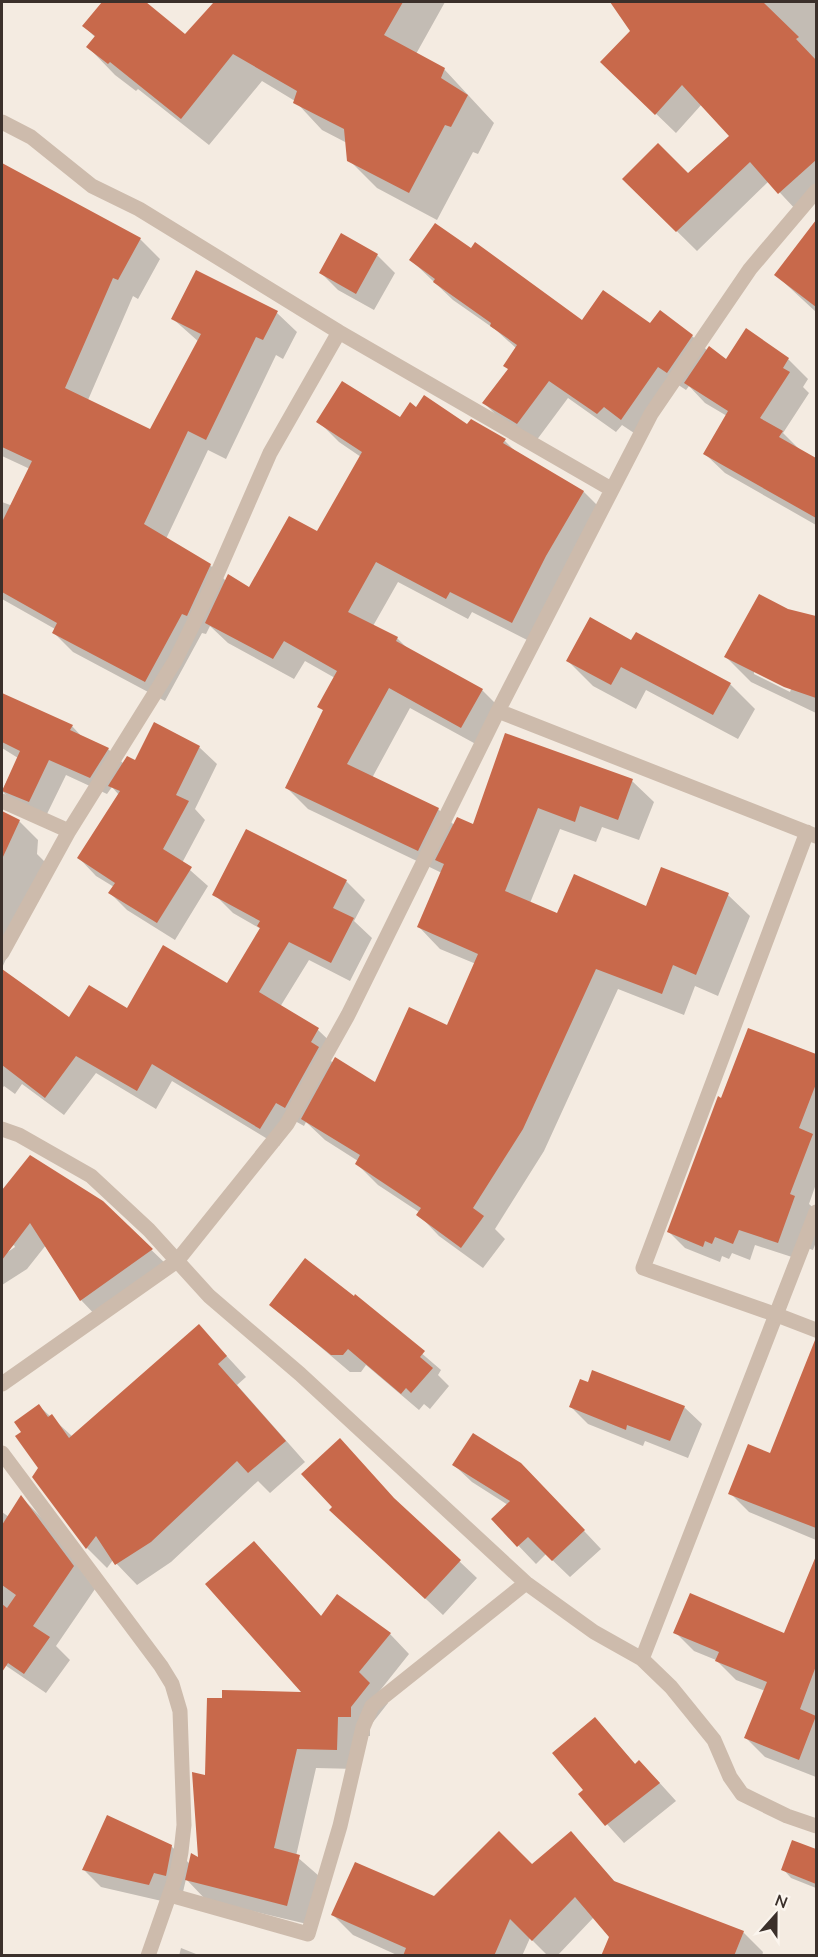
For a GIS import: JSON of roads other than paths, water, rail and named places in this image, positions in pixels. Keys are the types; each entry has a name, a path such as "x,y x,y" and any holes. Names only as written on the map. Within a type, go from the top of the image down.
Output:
{"street":[{"path":"2,122 31,136 92,186 139,209 339,332 610,489"},
{"path":"2,1384 177,1261 287,1124 348,1015 498,711 610,489 651,414 744,278 816,191"},
{"path":"2,953 69,831 175,661 211,588 270,453 339,332"},
{"path":"498,711 812,834 643,1268 816,1330"},
{"path":"2,801 69,831"},
{"path":"2,1129 20,1135 91,1176 149,1230 209,1296 309,1382 526,1583 594,1632 642,1659 671,1687 714,1740 730,1777 742,1794 787,1816 816,1826"},
{"path":"642,1659 816,1212"},
{"path":"2,1453 172,1684 180,1711 184,1825 177,1873 148,1956"},
{"path":"170,1895 308,1934 340,1826 363,1727 372,1706 526,1583"}]}
